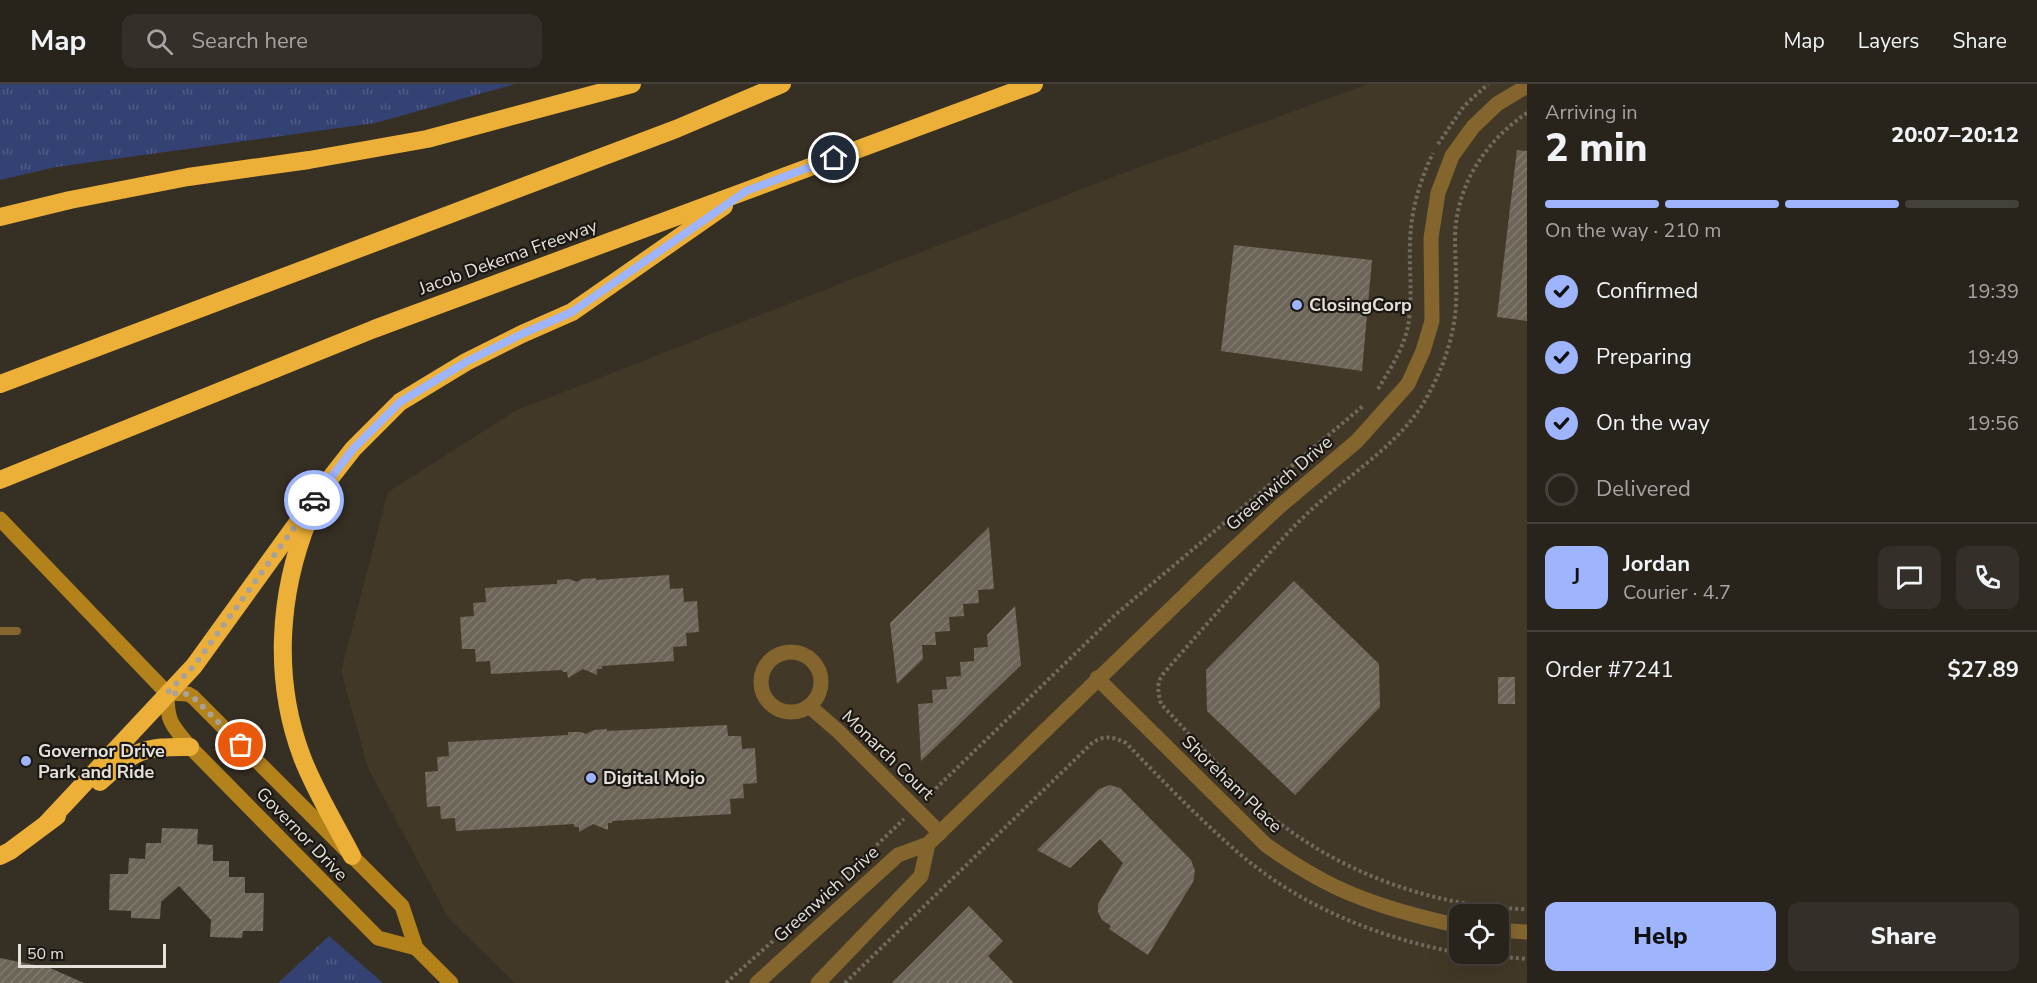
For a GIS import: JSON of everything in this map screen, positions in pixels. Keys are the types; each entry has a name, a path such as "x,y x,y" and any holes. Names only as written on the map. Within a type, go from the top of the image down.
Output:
{"highway":[{"path":"0,217 70,200 177,179 309,160 427,139 633,84"},
{"path":"4,383 676,129 782,84"},
{"name":"Jacob Dekema Freeway","path":"0,480 374,329 1034,84"},
{"path":"47,823 194,666 321,490 353,449 400,402 466,362 572,312 746,191"},
{"path":"321,490 297,547 286,596 281,652 288,711 302,758 352,856"},
{"path":"0,856 75,806 118,766 137,753 159,747 190,747"}],"main road":[{"path":"0,519 167,693"},
{"name":"Governor Drive","path":"416,948 378,938 190,747 170,724 167,693 188,694 193,697 402,906 416,948 451,983"}],"street":[{"name":"Greenwich Drive","path":"757,983 898,855 928,844 940,833 1097,678 1236,546 1357,441 1408,384 1423,351 1432,321 1431,238 1438,193 1452,156 1473,127 1497,104 1527,86"},
{"path":"796,652 814,661 819,670 820,690 816,699 809,706 800,711 790,712 780,710 765,698 761,689 763,669 777,654 796,652"},
{"name":"Shoreham Place","path":"1097,678 1266,845 1290,862 1352,895 1405,913 1449,923"},
{"name":"Monarch Court","path":"809,706 838,731 940,833"},
{"path":"818,983 921,876 928,844"},
{"path":"1509,931 1527,932"}],"lane":[{"path":"0,631 17,631"}],"path":[{"path":"1377,393 1399,354 1408,328 1411,302 1410,243 1413,210 1420,184 1443,135 1464,106 1488,84"},
{"path":"1527,113 1503,131 1483,153 1467,182 1457,213 1454,323 1442,366 1427,397 1394,439 1324,498 1291,530 1163,674 1157,690 1161,704 1250,797 1310,844 1369,874 1404,887 1450,900 1498,909 1527,909"},
{"path":"726,983 834,886 1115,615 1369,400"},
{"path":"845,983 1090,744 1098,738 1108,737 1126,743 1241,855 1292,890 1333,913 1378,932 1402,940 1449,950"},
{"path":"1509,957 1527,959"}],"shaded area":[{"path":"1368,84 1527,84 1527,983 515,983 449,919 368,768 341,671 388,492 515,411 1118,175"}],"green space":[{"path":"0,84 515,84 375,123 56,167 0,180"},
{"path":"329,936 383,983 278,983"}],"building":[{"path":"1517,150 1527,151 1527,321 1497,317"},
{"name":"ClosingCorp","path":"1234,245 1372,260 1362,371 1221,351"},
{"path":"989,527 994,589 978,590 979,603 963,604 964,616 949,617 950,631 935,632 936,645 922,645 923,659 897,684 890,623"},
{"path":"669,575 670,589 683,588 684,602 697,601 699,632 686,633 687,646 673,647 674,661 602,666 602,669 597,669 597,675 583,669 568,678 567,672 562,670 491,674 490,661 476,662 475,649 462,649 460,617 474,616 473,603 486,602 485,588 557,584 557,580 569,579 577,582 582,579"},
{"path":"1294,581 1379,664 1380,707 1295,795 1207,711 1206,670"},
{"path":"1015,606 1021,665 921,761 918,704 933,703 932,690 947,689 946,677 961,676 960,662 974,661 974,648 988,647 987,635"},
{"path":"1498,677 1515,677 1515,704 1498,704"},
{"name":"Digital Mojo","path":"727,725 728,736 741,736 742,749 755,748 757,783 743,784 744,798 730,799 731,814 612,821 608,823 608,830 593,824 579,832 579,827 574,827 574,824 456,831 455,818 441,819 440,806 427,807 425,772 438,771 437,757 449,756 448,742 568,735 568,732 586,734 594,730 607,729 607,731"},
{"path":"1110,785 1120,788 1191,860 1195,871 1193,882 1148,955 1109,929 1111,926 1102,920 1098,912 1098,904 1123,863 1100,839 1070,868 1037,850 1099,789"},
{"path":"162,828 198,829 197,844 213,845 213,861 229,861 229,877 245,877 245,893 264,893 263,931 243,931 242,938 210,937 211,920 179,886 161,902 160,919 131,918 131,911 109,910 110,874 128,874 129,858 145,859 146,843 161,843"},
{"path":"969,906 1003,941 988,956 1014,983 892,983"},
{"path":"0,958 50,968 84,983 0,983"}],"way so far":[{"path":"241,745 193,697 188,694 167,693 194,666 314,500"}],"place":[{"name":"ClosingCorp","path":"1297,305"},
{"name":"Governor Drive Park and Ride","path":"26,761"},
{"name":"Digital Mojo","path":"591,778"}],"route":[{"path":"314,500 353,449 400,402 466,362 572,312 746,191 834,158"}]}
